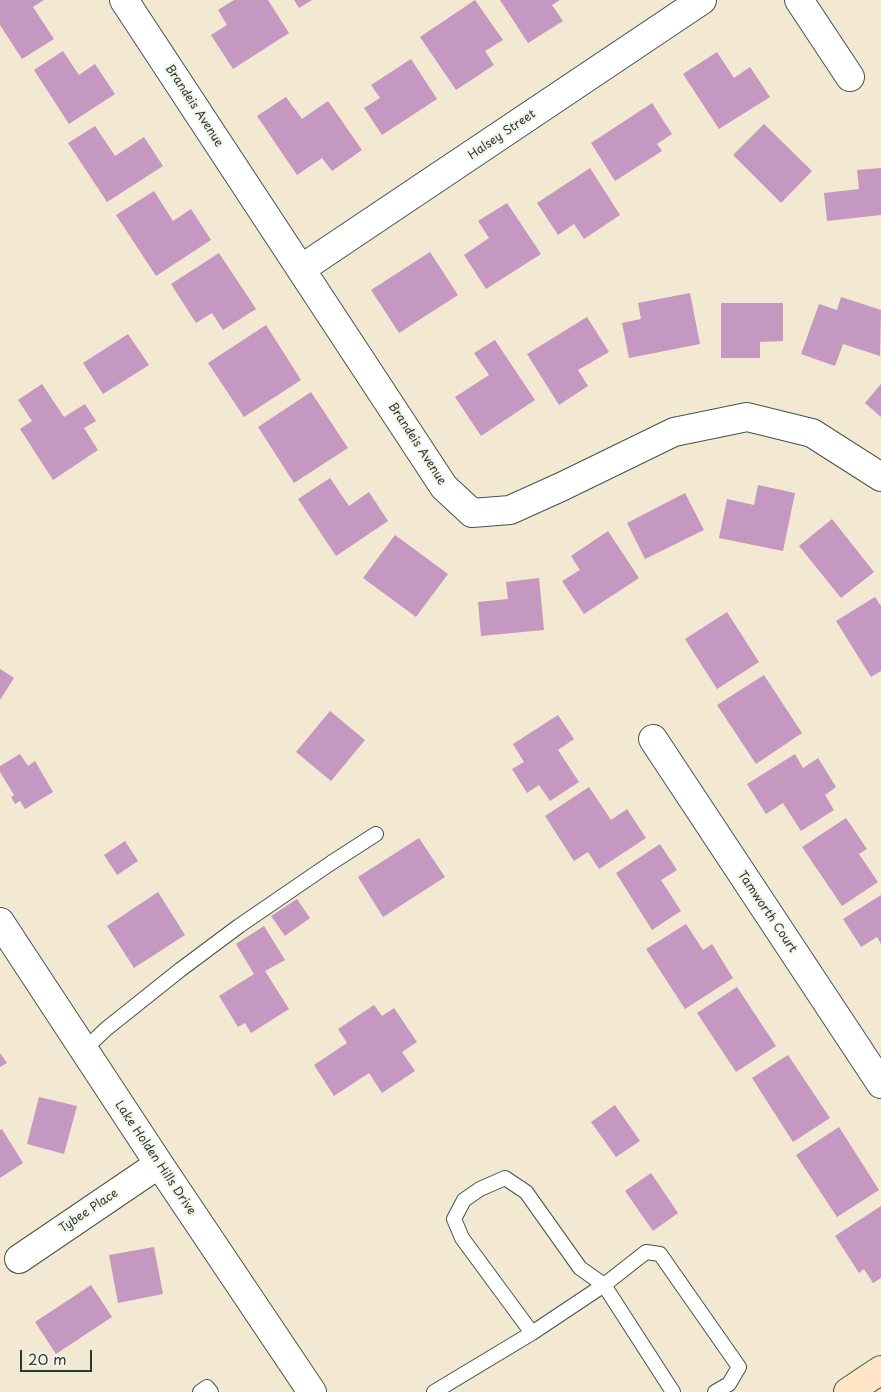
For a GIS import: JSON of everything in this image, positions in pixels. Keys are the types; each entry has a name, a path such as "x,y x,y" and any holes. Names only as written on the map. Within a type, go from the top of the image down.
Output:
{"street":[{"name":"Brandeis Avenue","path":"124,0 444,487 472,513 510,510 674,432 747,417 812,432 881,477"},
{"name":"Halsey Street","path":"301,269 702,0"},
{"path":"799,0 850,77"},
{"name":"Tamworth Court","path":"653,739 881,1084"},
{"name":"Lake Holden Hills Drive","path":"0,922 312,1392"},
{"name":"Tybee Place","path":"18,1258 159,1164"},
{"path":"848,1392 881,1370"}],"lane":[{"path":"84,1050 151,994 239,926 376,834"},
{"path":"532,1333 462,1238 454,1219 464,1200 472,1194 505,1178 526,1192 580,1268 604,1285 673,1392"},
{"path":"434,1392 532,1333 604,1285 646,1252 660,1254 739,1367 729,1384 715,1392"},
{"path":"200,1392 207,1387 211,1392"}],"building":[{"path":"0,0 44,0 33,7 54,39 22,59 0,25"},
{"path":"234,0 268,0 289,33 233,69 211,35 227,25 218,10"},
{"path":"294,0 312,0 299,8"},
{"path":"475,0 503,40 485,51 494,65 456,90 420,37"},
{"path":"500,0 560,0 552,5 563,21 528,43"},
{"path":"63,51 79,75 95,64 115,94 69,124 34,70"},
{"path":"717,52 734,78 750,67 770,97 719,129 683,74"},
{"path":"411,59 437,99 382,135 364,108 380,98 371,85"},
{"path":"286,97 302,119 328,101 362,150 332,171 322,158 297,175 257,116"},
{"path":"652,103 672,134 657,144 662,151 615,181 591,143"},
{"path":"764,124 812,171 781,203 733,155"},
{"path":"95,126 115,156 144,137 163,166 107,202 68,143"},
{"path":"590,168 620,215 584,239 574,224 558,235 537,203"},
{"path":"881,168 881,215 827,221 824,193 859,189 857,170"},
{"path":"154,191 173,221 191,209 211,240 156,276 116,215"},
{"path":"507,203 541,254 486,289 464,255 489,238 478,221"},
{"path":"430,252 458,295 399,333 371,290"},
{"path":"219,253 256,309 223,330 212,313 196,323 171,284"},
{"path":"690,293 700,344 629,358 622,323 641,319 638,303"},
{"path":"841,297 881,310 880,356 843,344 835,366 801,354 819,304 837,310"},
{"path":"721,303 783,303 783,341 760,342 760,358 721,358"},
{"path":"587,317 609,352 578,370 588,386 559,405 527,354"},
{"path":"266,325 301,380 244,417 208,363"},
{"path":"128,334 149,365 103,394 83,363"},
{"path":"495,340 535,400 481,436 455,397 489,375 474,353"},
{"path":"42,384 64,417 85,404 96,421 84,428 98,450 53,480 20,429 32,421 18,400"},
{"path":"881,384 881,417 865,403"},
{"path":"311,392 348,448 294,483 258,427"},
{"path":"330,478 349,506 369,492 388,521 336,556 298,499"},
{"path":"758,485 795,493 783,551 719,538 727,499 754,505"},
{"path":"685,493 704,530 645,559 627,523"},
{"path":"832,519 874,572 841,598 799,546"},
{"path":"608,531 639,578 584,614 562,581 580,570 571,556"},
{"path":"395,535 448,574 416,617 363,578"},
{"path":"539,578 544,630 481,636 478,602 508,599 506,582"},
{"path":"875,597 881,606 881,671 871,677 836,621"},
{"path":"727,612 759,662 717,689 685,639"},
{"path":"0,669 14,678 0,700"},
{"path":"764,675 802,733 756,764 717,705"},
{"path":"330,711 365,740 331,781 296,752"},
{"path":"558,715 574,739 558,750 579,782 550,801 539,785 527,793 512,769 524,762 513,744"},
{"path":"20,754 28,766 35,761 53,792 25,809 20,801 15,804 11,797 14,795 0,772 0,766"},
{"path":"795,754 803,768 818,758 836,787 825,795 834,810 801,831 783,803 766,814 747,784"},
{"path":"589,787 611,820 627,809 646,838 599,869 588,852 574,861 545,816"},
{"path":"846,818 867,849 859,854 878,882 842,906 802,847"},
{"path":"419,838 445,877 383,917 358,877"},
{"path":"125,841 138,861 117,875 104,855"},
{"path":"660,844 677,870 661,880 681,911 652,930 616,873"},
{"path":"158,892 185,935 134,968 107,926"},
{"path":"881,895 881,944 877,937 861,947 843,919"},
{"path":"297,899 310,918 285,936 271,916"},
{"path":"686,924 703,950 712,944 733,978 685,1009 646,949"},
{"path":"264,926 285,960 265,971 289,1009 251,1033 245,1023 238,1027 219,996 254,974 236,944"},
{"path":"737,987 776,1046 736,1072 697,1013"},
{"path":"374,1005 382,1016 394,1008 417,1042 402,1052 415,1071 382,1093 369,1073 334,1096 314,1065 347,1043 338,1029"},
{"path":"0,1053 7,1063 0,1067"},
{"path":"788,1055 830,1118 793,1142 752,1078"},
{"path":"39,1097 77,1106 64,1154 27,1144"},
{"path":"615,1105 640,1141 616,1157 591,1122"},
{"path":"839,1127 879,1190 837,1217 796,1155"},
{"path":"2,1129 23,1163 0,1178 0,1130"},
{"path":"651,1173 678,1213 653,1231 625,1191"},
{"path":"881,1206 881,1278 873,1283 864,1269 859,1273 835,1236"},
{"path":"154,1247 163,1294 118,1303 109,1255"},
{"path":"91,1285 112,1317 56,1354 35,1322"}]}
